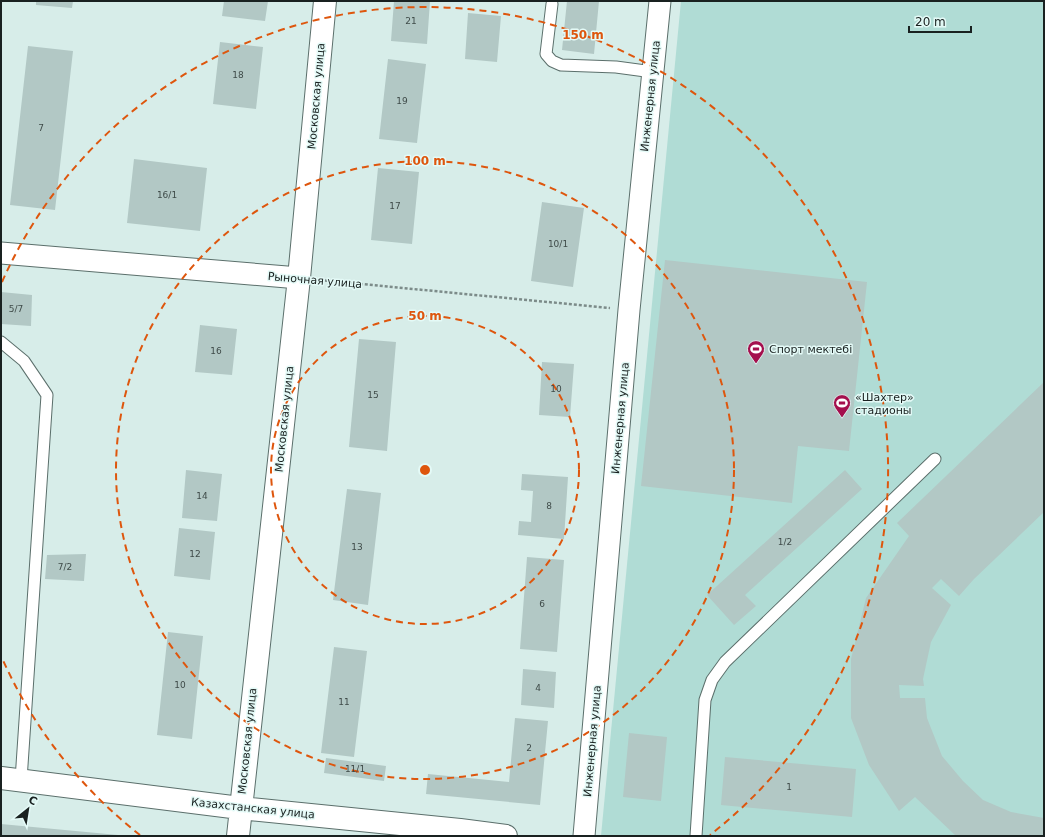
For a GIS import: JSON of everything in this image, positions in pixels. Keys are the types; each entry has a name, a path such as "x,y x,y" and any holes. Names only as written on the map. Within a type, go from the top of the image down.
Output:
{"street":[{"name":"Московская улица","path":"238,836 300,278 325,1"},
{"name":"Инженерная улица","path":"584,836 629,310 660,1"},
{"name":"Рыночная улица","path":"1,253 300,278"},
{"name":"Казахстанская улица","path":"11,779 240,808 459,833 506,836"}],"lane":[{"path":"552,4 546,54 552,61 561,65 616,67 653,72"},
{"path":"1,342 24,361 47,395 11,779"},
{"path":"696,836 705,700 712,680 725,662 935,459"}],"path":[{"name":"Рыночная улица","path":"300,278 629,310"}],"shaded area":[{"name":"«Шахтер» стадионы","path":"681,1 1044,1 1044,836 601,836"}],"building":[{"path":"36,1 73,1 72,8 36,5"},
{"path":"224,1 268,1 265,21 222,16"},
{"path":"394,1 430,1 427,44 391,41"},
{"path":"567,1 599,1 594,54 562,50"},
{"path":"468,13 501,16 497,62 465,59"},
{"path":"220,42 263,47 256,109 213,104"},
{"path":"28,46 73,51 55,210 10,205"},
{"path":"388,59 426,64 417,143 379,139"},
{"path":"134,159 207,168 200,231 127,223"},
{"path":"378,168 419,172 412,244 371,240"},
{"path":"542,202 584,208 573,287 531,281"},
{"name":"Спорт мектебі","path":"665,260 867,282 849,451 798,446 792,503 641,486"},
{"path":"1,292 32,295 31,326 1,324"},
{"path":"200,325 237,329 232,375 195,372"},
{"path":"359,339 396,342 387,451 349,447"},
{"path":"542,362 574,364 570,417 539,415"},
{"path":"1044,382 1044,512 974,579 959,596 941,579 932,588 951,605 931,642 923,679 924,686 899,685 900,698 925,698 927,718 942,756 963,781 983,800 1011,812 1044,818 1044,836 956,836 915,797 899,811 869,765 851,718 851,659 866,598 909,536 897,523"},
{"path":"186,470 222,474 217,521 182,518"},
{"path":"845,470 862,489 745,595 756,606 734,625 707,595"},
{"path":"522,474 568,477 564,539 518,535 519,521 531,522 533,491 521,490"},
{"path":"347,489 381,493 368,605 333,600"},
{"path":"179,528 215,532 210,580 174,576"},
{"path":"86,554 84,581 45,579 47,555"},
{"path":"527,557 564,560 557,652 520,649"},
{"path":"168,632 203,636 192,739 157,735"},
{"path":"334,647 367,651 354,757 321,753"},
{"path":"523,669 556,672 554,708 521,705"},
{"path":"515,718 548,721 540,805 426,794 428,774 509,782"},
{"path":"629,733 667,737 661,801 623,797"},
{"path":"725,757 856,769 852,817 721,805"},
{"path":"326,758 386,766 384,781 324,773"},
{"path":"1,824 118,835 118,836 1,836"}],"place":[{"name":"Спорт мектебі","path":"756,364"},
{"name":"«Шахтер» стадионы","path":"842,418"}]}
